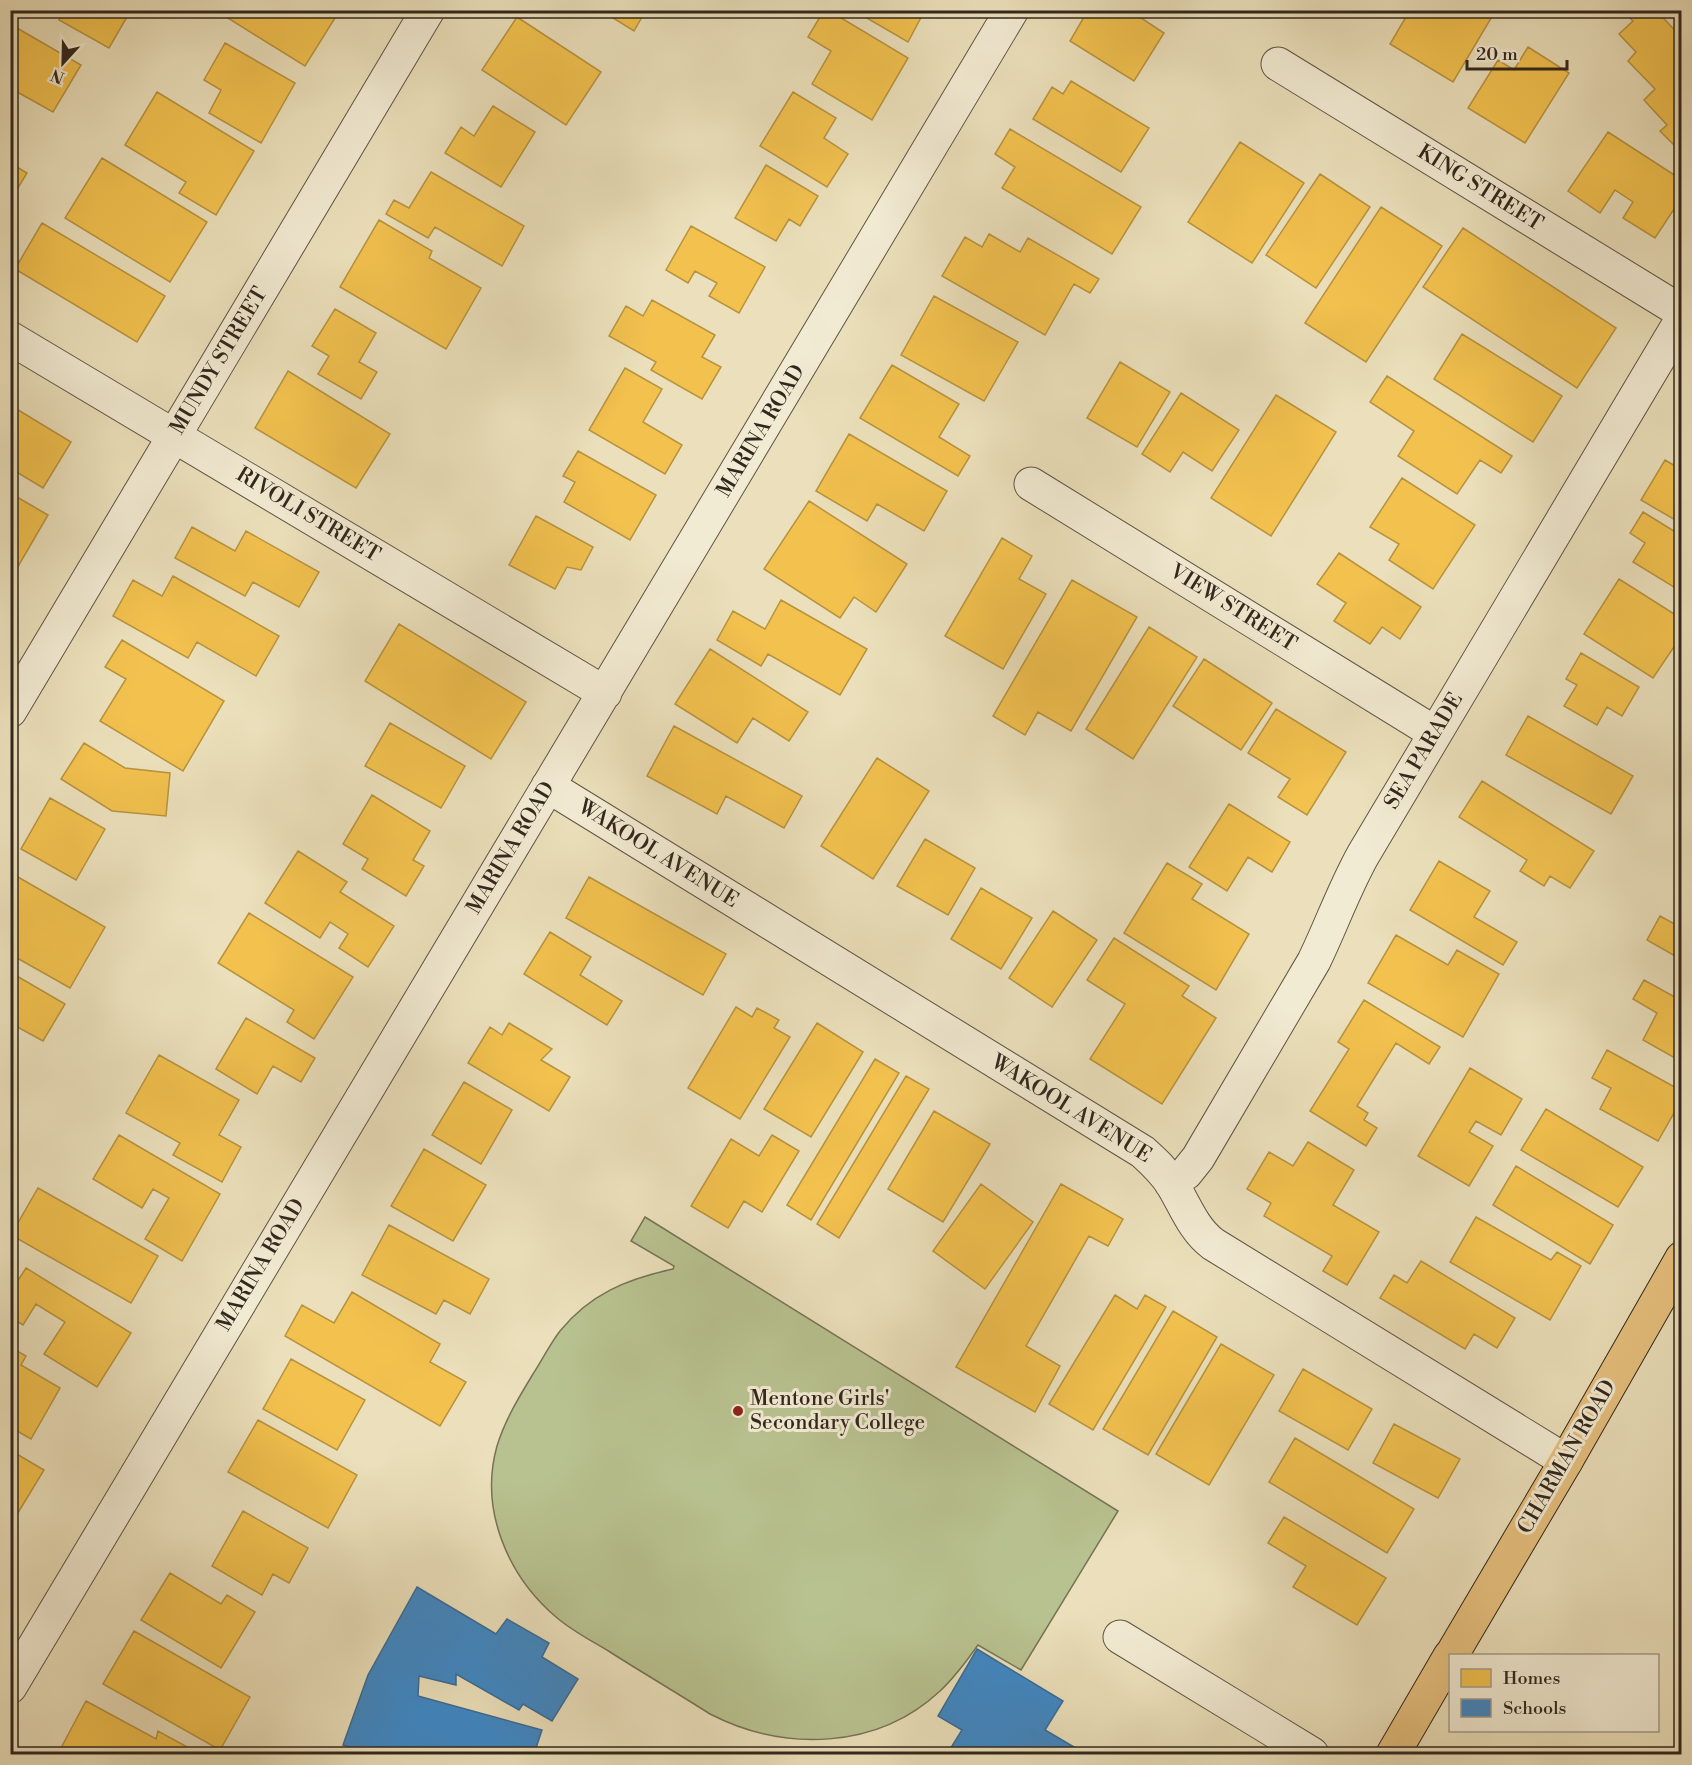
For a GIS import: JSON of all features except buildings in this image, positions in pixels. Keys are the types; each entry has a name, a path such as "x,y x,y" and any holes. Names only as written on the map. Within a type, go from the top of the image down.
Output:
{"main road":[{"name":"CHARMAN ROAD","path":"1452,1654 1682,1258"},
{"name":"CHARMAN ROAD","path":"1393,1755 1449,1659"}],"street":[{"name":"MUNDY STREET","path":"10,711 428,10"},
{"name":"MARINA ROAD","path":"10,1687 1012,10"},
{"name":"KING STREET","path":"1278,64 1682,312"},
{"name":"SEA PARADE","path":"1171,1183 1186,1173 1210,1138 1314,961 1326,938 1348,881 1682,320"},
{"name":"RIVOLI STREET","path":"10,338 604,693"},
{"name":"VIEW STREET","path":"1030,483 1435,733"},
{"name":"WAKOOL AVENUE","path":"548,786 1134,1147 1157,1164 1171,1183 1197,1229 1213,1244 1566,1461"},
{"path":"1120,1637 1312,1755"}],"green space":[{"path":"645,1217 1118,1511 1021,1670 978,1645 940,1691 915,1710 888,1725 859,1734 829,1739 799,1739 768,1735 710,1714 575,1631 539,1601 511,1562 495,1517 492,1470 497,1446 508,1418 523,1391 553,1341 572,1318 610,1290 640,1278 673,1269 674,1266 631,1241"}],"place":[{"name":"Mentone Girls' Secondary College","path":"738,1411"}]}
